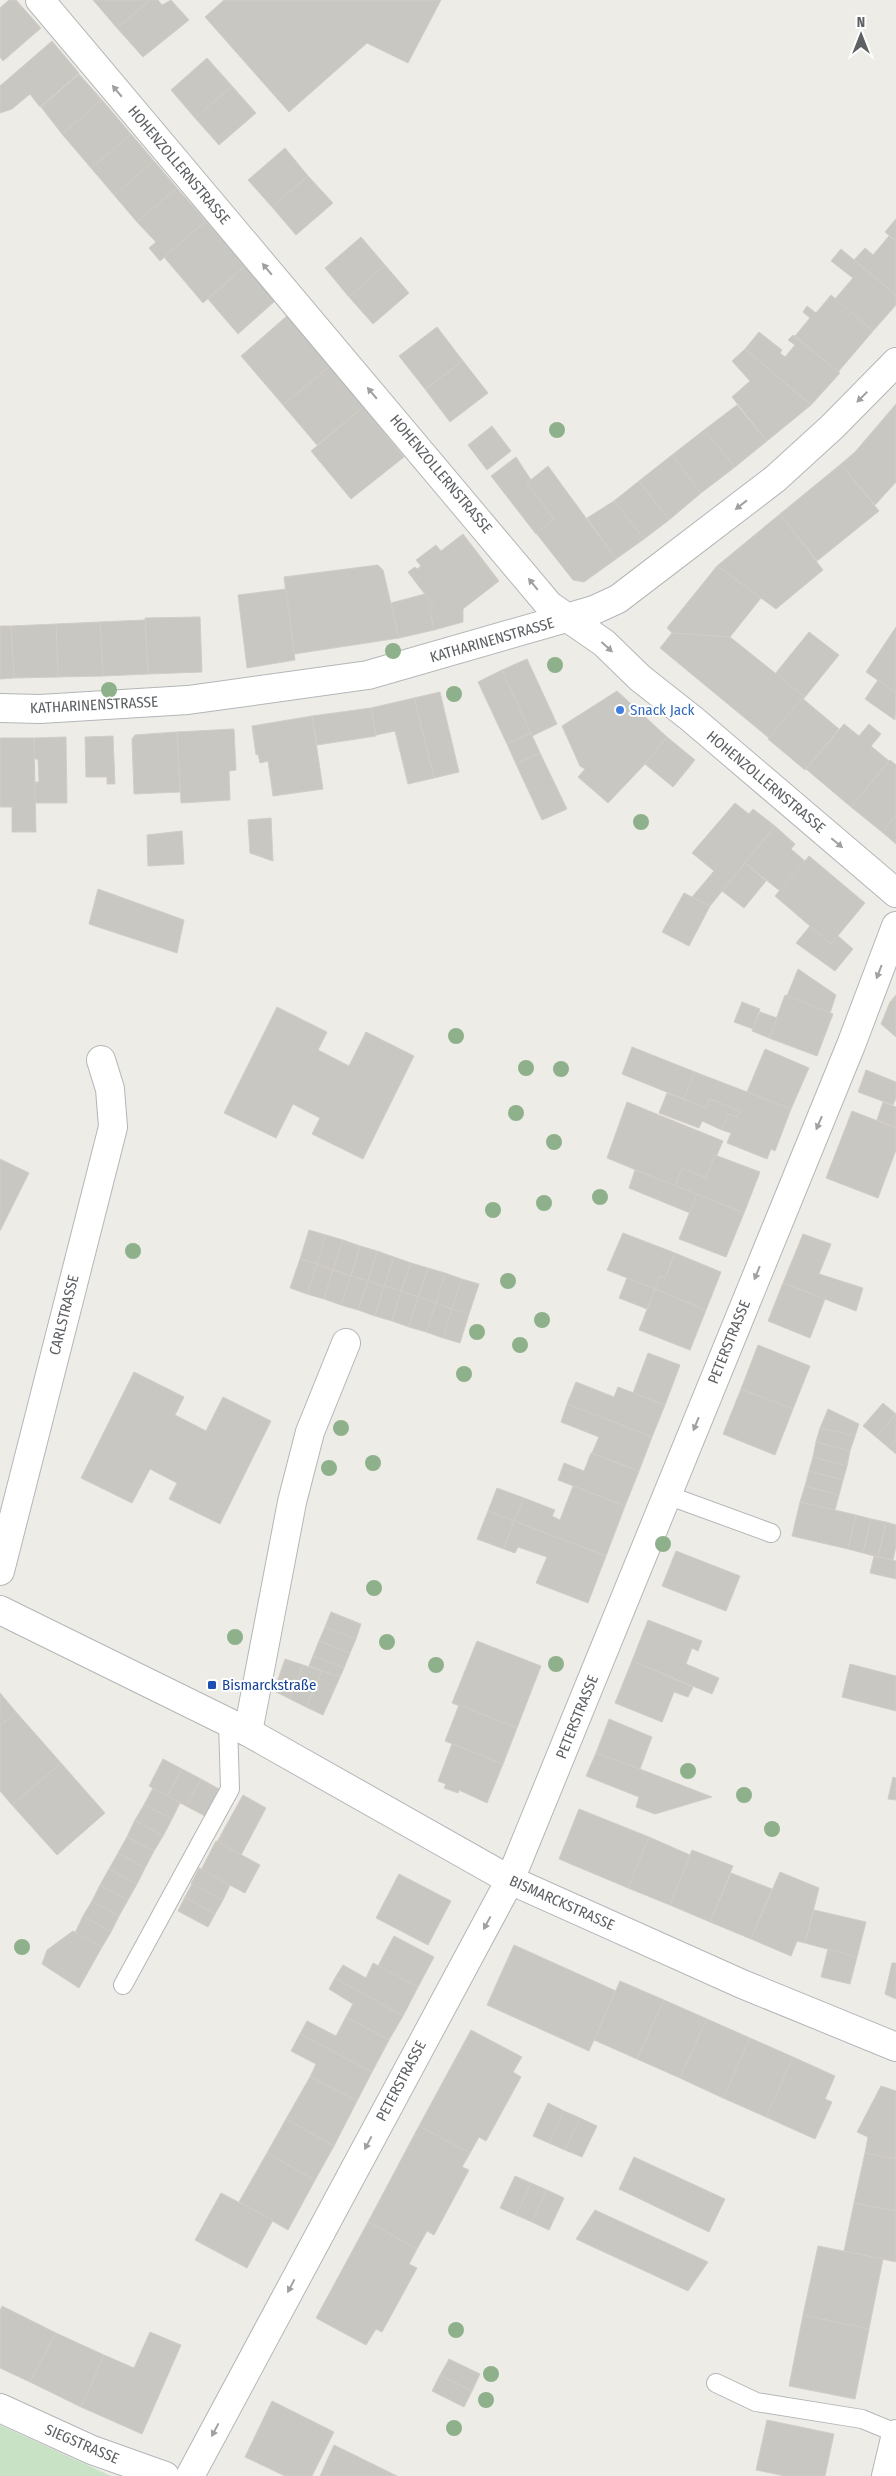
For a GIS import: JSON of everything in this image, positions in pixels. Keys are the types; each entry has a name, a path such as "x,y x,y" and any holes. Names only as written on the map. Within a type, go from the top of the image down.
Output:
{"street":[{"name":"HOHENZOLLERNSTRASSE","path":"40,0 549,605 604,643 640,678 896,893"},
{"name":"KATHARINENSTRASSE","path":"0,708 40,708 188,700 368,675 567,618 618,599 775,479 832,427 896,362"},
{"name":"PETERSTRASSE","path":"190,2476 510,1880 851,1045 896,926"},
{"name":"CARLSTRASSE","path":"0,1570 113,1127 110,1089 101,1060"},
{"path":"238,1727 310,1432 346,1343"},
{"name":"BISMARCKSTRASSE","path":"0,1610 238,1727 510,1880 742,1984 896,2048"},
{"name":"SIEGSTRASSE","path":"0,2408 92,2450 165,2476"},
{"path":"886,2476 896,2434"}],"lane":[{"path":"667,1495 771,1533"},
{"path":"123,1985 230,1789 238,1727"},
{"path":"716,2383 756,2402 862,2419 896,2434"}],"green space":[{"path":"0,2425 111,2476 0,2476"}],"building":[{"path":"9,0 16,0 41,28 3,61 0,57 0,8"},
{"path":"93,0 150,0 117,28"},
{"path":"150,0 158,0 162,5 171,0 189,20 143,57 117,28"},
{"path":"224,0 441,0 408,63 367,43 289,112 205,17"},
{"path":"52,41 79,73 40,107 30,94 12,109 0,113 0,86"},
{"path":"207,58 232,86 195,118 171,90"},
{"path":"79,74 102,100 62,134 41,107"},
{"path":"232,86 256,113 219,145 195,118"},
{"path":"102,100 131,134 91,168 62,134"},
{"path":"131,134 154,161 114,195 91,168"},
{"path":"285,148 308,176 272,207 248,180"},
{"path":"154,161 177,188 137,222 114,195"},
{"path":"308,176 333,203 296,235 272,207"},
{"path":"177,188 206,221 160,261 149,248 156,242 137,222"},
{"path":"896,219 896,241 885,232"},
{"path":"206,221 245,266 203,303 164,257"},
{"path":"889,236 896,241 896,295 854,260 865,248 873,255"},
{"path":"361,237 385,265 349,297 325,268"},
{"path":"841,249 896,295 896,305 873,331 835,299 853,278 831,261"},
{"path":"385,265 409,293 373,324 349,297"},
{"path":"245,266 275,301 238,334 208,299"},
{"path":"831,295 873,331 838,372 795,336 810,318 803,312 807,306 816,313"},
{"path":"288,315 330,366 283,405 241,356"},
{"path":"437,327 463,361 425,389 399,356"},
{"path":"759,332 782,350 780,353 785,357 795,345 788,340 793,335 840,373 811,405 745,349"},
{"path":"745,349 811,405 767,441 732,397 750,381 732,361"},
{"path":"463,361 488,393 450,422 425,389"},
{"path":"330,366 363,407 317,445 283,405"},
{"path":"896,404 896,482 875,505 841,464 855,452"},
{"path":"737,405 767,441 735,467 704,430"},
{"path":"363,407 404,457 351,499 311,451"},
{"path":"492,426 511,451 487,470 468,445"},
{"path":"704,430 735,467 701,493 672,455"},
{"path":"672,455 701,493 669,520 639,481"},
{"path":"516,457 531,480 527,483 554,519 536,534 491,476"},
{"path":"841,464 879,511 817,561 780,514"},
{"path":"548,466 616,559 584,582 573,580 536,533 554,519 527,483"},
{"path":"639,481 669,520 644,539 614,501"},
{"path":"614,501 644,539 616,559 587,518"},
{"path":"780,514 823,570 776,609 717,566"},
{"path":"463,534 499,581 463,609 463,622 434,630 429,606 433,605 408,572 415,567 417,569 421,566 416,560 436,545 441,551"},
{"path":"378,565 383,570 399,638 294,654 284,577"},
{"path":"717,566 761,598 730,637 672,633 667,628"},
{"path":"286,589 295,660 247,668 238,595"},
{"path":"425,594 433,605 429,606 434,630 399,638 391,603"},
{"path":"200,617 202,672 148,674 145,618"},
{"path":"145,620 148,674 103,676 100,622"},
{"path":"100,622 103,676 58,677 56,624"},
{"path":"56,624 58,677 14,678 11,626"},
{"path":"0,626 11,626 14,678 0,679"},
{"path":"896,627 896,693 866,672"},
{"path":"809,632 839,655 805,697 775,674"},
{"path":"672,633 730,637 805,697 769,738 660,648"},
{"path":"527,659 557,724 532,736 502,670"},
{"path":"502,670 531,733 507,744 478,682"},
{"path":"878,680 896,693 895,720 865,699"},
{"path":"617,691 667,737 645,764 608,803 578,777 585,769 580,766 562,726"},
{"path":"440,692 459,772 434,778 414,698"},
{"path":"414,698 434,778 408,784 395,731 376,735 371,708"},
{"path":"802,698 839,729 805,770 768,739"},
{"path":"371,708 376,736 317,745 312,716"},
{"path":"312,716 323,789 273,796 268,761 260,763 258,754 256,755 252,726"},
{"path":"844,724 859,736 869,724 881,734 871,746 889,761 851,807 806,769"},
{"path":"234,729 236,770 229,771 230,800 181,803 177,732"},
{"path":"177,732 180,792 134,794 132,739 135,735"},
{"path":"531,733 540,753 516,764 507,744"},
{"path":"113,736 115,784 107,784 107,777 86,777 85,737"},
{"path":"66,737 67,803 35,803 35,782 39,782 38,759 34,759 34,738"},
{"path":"667,737 695,760 673,787 645,764"},
{"path":"0,738 34,738 36,832 12,832 12,807 0,807"},
{"path":"540,753 567,809 542,820 516,764"},
{"path":"890,760 896,765 896,816 882,832 851,807"},
{"path":"735,803 749,814 753,809 775,826 710,906 692,897 714,871 692,853"},
{"path":"896,816 896,844 882,832"},
{"path":"271,818 273,861 250,853 248,820"},
{"path":"775,826 795,844 791,849 805,861 780,891 745,863"},
{"path":"182,831 184,864 148,866 147,835"},
{"path":"809,856 865,903 831,944 775,896"},
{"path":"745,863 766,881 744,908 722,891"},
{"path":"98,889 184,920 177,953 89,924"},
{"path":"684,893 710,906 689,946 662,932"},
{"path":"810,926 831,944 838,936 853,949 835,971 796,943"},
{"path":"798,969 836,995 830,1013 787,996"},
{"path":"785,995 833,1014 817,1056 769,1038"},
{"path":"896,995 896,1037 881,1024 890,1002"},
{"path":"742,1002 760,1009 753,1029 734,1022"},
{"path":"277,1007 327,1032 318,1050 349,1066 366,1032 414,1056 363,1159 312,1134 320,1118 293,1104 276,1138 224,1113"},
{"path":"760,1012 777,1018 769,1038 752,1031"},
{"path":"632,1047 695,1072 684,1099 622,1074"},
{"path":"765,1049 809,1068 791,1109 747,1092"},
{"path":"866,1070 896,1082 896,1098 893,1105 858,1092"},
{"path":"695,1072 791,1109 775,1151 771,1149 767,1159 727,1143 731,1133 722,1130 728,1114 737,1117 740,1111 710,1099 706,1108 684,1099"},
{"path":"667,1093 706,1108 710,1099 740,1111 737,1117 728,1114 722,1130 702,1121 699,1128 659,1113"},
{"path":"627,1102 723,1141 706,1178 682,1168 675,1186 607,1158"},
{"path":"883,1102 896,1107 896,1128 877,1120"},
{"path":"852,1111 896,1128 896,1150 878,1198 826,1178"},
{"path":"715,1155 760,1172 744,1213 675,1186 682,1168 706,1178"},
{"path":"0,1159 29,1173 0,1231"},
{"path":"635,1170 697,1194 690,1213 629,1188"},
{"path":"697,1194 744,1213 726,1257 679,1239"},
{"path":"309,1230 326,1235 317,1264 300,1259"},
{"path":"623,1233 675,1253 665,1278 660,1276 655,1289 607,1270"},
{"path":"803,1234 831,1244 819,1274 863,1288 856,1311 783,1283"},
{"path":"326,1235 343,1240 333,1270 317,1264"},
{"path":"343,1240 360,1246 351,1276 333,1270"},
{"path":"360,1246 377,1251 368,1281 351,1276"},
{"path":"377,1251 394,1257 384,1286 368,1281"},
{"path":"675,1253 721,1272 706,1310 655,1289 660,1276 665,1278"},
{"path":"394,1257 411,1263 401,1291 384,1286"},
{"path":"300,1259 317,1264 307,1294 290,1288"},
{"path":"411,1263 428,1268 418,1297 401,1291"},
{"path":"317,1264 333,1270 324,1299 307,1294"},
{"path":"428,1268 445,1273 436,1303 418,1297"},
{"path":"333,1270 351,1276 341,1305 324,1299"},
{"path":"445,1273 462,1279 452,1309 436,1303"},
{"path":"351,1276 368,1281 358,1310 341,1305"},
{"path":"627,1278 655,1289 647,1309 619,1298"},
{"path":"462,1279 479,1284 469,1314 452,1309"},
{"path":"368,1281 384,1286 375,1316 358,1310"},
{"path":"783,1283 825,1299 810,1338 768,1321"},
{"path":"384,1286 401,1291 392,1321 375,1316"},
{"path":"655,1289 706,1310 690,1350 639,1330"},
{"path":"401,1291 418,1297 409,1327 392,1321"},
{"path":"418,1297 436,1303 426,1332 409,1327"},
{"path":"436,1303 452,1309 443,1338 426,1332"},
{"path":"452,1309 469,1314 460,1343 443,1338"},
{"path":"758,1345 810,1366 793,1409 741,1389"},
{"path":"648,1353 680,1365 665,1405 633,1393"},
{"path":"134,1372 184,1397 175,1415 206,1431 223,1397 271,1421 220,1524 169,1499 177,1483 150,1469 132,1503 81,1478"},
{"path":"576,1382 614,1397 618,1387 665,1405 652,1437 567,1404"},
{"path":"741,1389 793,1409 775,1455 723,1434"},
{"path":"883,1403 896,1414 876,1437 863,1426"},
{"path":"567,1404 652,1437 639,1471 592,1453 599,1437 561,1422"},
{"path":"828,1409 859,1424 855,1436 820,1428"},
{"path":"896,1414 896,1440 889,1448 876,1437"},
{"path":"820,1428 855,1436 850,1451 816,1442"},
{"path":"896,1440 896,1454 889,1448"},
{"path":"816,1442 850,1451 847,1466 813,1457"},
{"path":"591,1453 639,1471 625,1506 558,1480 564,1463 584,1471"},
{"path":"813,1457 847,1466 843,1480 809,1471"},
{"path":"809,1471 843,1480 839,1495 805,1486"},
{"path":"573,1486 625,1506 606,1556 514,1521 524,1498 555,1510 552,1516 560,1520"},
{"path":"805,1486 839,1495 835,1510 800,1502"},
{"path":"497,1488 524,1498 514,1521 488,1511"},
{"path":"800,1502 856,1515 848,1549 792,1536"},
{"path":"488,1511 514,1521 504,1549 477,1539"},
{"path":"856,1515 871,1519 863,1553 848,1549"},
{"path":"871,1519 886,1522 878,1557 863,1553"},
{"path":"514,1521 606,1556 588,1603 536,1583 547,1557 518,1547 515,1553 504,1549"},
{"path":"886,1522 896,1525 896,1546 893,1560 878,1557"},
{"path":"676,1551 740,1576 726,1611 662,1586"},
{"path":"874,1556 896,1561 896,1579 870,1573"},
{"path":"331,1612 361,1624 356,1639 325,1627"},
{"path":"648,1620 702,1641 698,1651 692,1648 686,1664 719,1678 712,1694 632,1661"},
{"path":"325,1627 356,1639 350,1653 319,1641"},
{"path":"319,1641 350,1653 344,1668 313,1656"},
{"path":"477,1641 541,1666 517,1728 452,1703"},
{"path":"313,1656 344,1668 340,1677 309,1666"},
{"path":"285,1659 303,1665 290,1699 274,1691"},
{"path":"632,1661 693,1687 688,1697 674,1692 662,1722 615,1703"},
{"path":"850,1664 896,1676 896,1711 842,1697"},
{"path":"303,1665 322,1671 306,1707 290,1699"},
{"path":"322,1671 340,1677 323,1715 306,1707"},
{"path":"0,1693 16,1712 0,1726"},
{"path":"459,1705 517,1728 503,1764 445,1741"},
{"path":"16,1712 61,1763 12,1805 0,1791 0,1726"},
{"path":"609,1719 652,1737 640,1769 596,1753"},
{"path":"452,1744 503,1764 487,1803 459,1790 458,1793 444,1788 446,1784 438,1781"},
{"path":"596,1753 712,1797 655,1814 636,1807 639,1797 586,1776"},
{"path":"163,1759 182,1769 167,1796 149,1786"},
{"path":"61,1763 105,1813 57,1855 12,1805"},
{"path":"182,1769 201,1779 186,1806 167,1796"},
{"path":"893,1777 896,1778 896,1800 888,1799"},
{"path":"201,1779 219,1789 205,1816 186,1806"},
{"path":"153,1788 180,1803 172,1819 144,1805"},
{"path":"243,1795 266,1808 241,1855 217,1842"},
{"path":"144,1805 172,1819 163,1836 135,1820"},
{"path":"579,1809 649,1837 628,1888 559,1859"},
{"path":"135,1820 163,1836 154,1851 127,1837"},
{"path":"127,1837 154,1851 145,1868 118,1853"},
{"path":"649,1837 690,1855 670,1905 628,1888"},
{"path":"216,1841 260,1865 245,1893 201,1870"},
{"path":"692,1850 733,1866 710,1922 670,1905"},
{"path":"118,1853 145,1868 137,1884 109,1869"},
{"path":"199,1868 230,1885 223,1900 191,1884"},
{"path":"109,1869 137,1884 128,1900 100,1885"},
{"path":"780,1872 819,1888 805,1943 797,1941 791,1956 751,1939"},
{"path":"731,1873 772,1889 751,1939 710,1922"},
{"path":"399,1874 451,1901 428,1945 376,1918"},
{"path":"192,1884 223,1900 215,1914 185,1897"},
{"path":"100,1885 128,1900 119,1916 92,1901"},
{"path":"185,1897 215,1914 208,1927 178,1911"},
{"path":"92,1901 119,1916 111,1932 83,1916"},
{"path":"814,1910 866,1922 857,1957 805,1943"},
{"path":"83,1916 111,1932 102,1947 75,1933"},
{"path":"73,1931 102,1947 79,1988 42,1964 47,1950"},
{"path":"394,1936 434,1957 418,1987 378,1966"},
{"path":"514,1945 616,1991 589,2051 487,2005"},
{"path":"828,1949 857,1957 850,1984 821,1977"},
{"path":"373,1963 418,1987 403,2016 335,1978 343,1965 366,1978"},
{"path":"892,1963 896,1963 896,1999 885,1994"},
{"path":"335,1978 403,2016 389,2040 346,2017 353,2004 329,1989"},
{"path":"620,1981 664,2000 637,2059 594,2040"},
{"path":"664,2000 707,2019 680,2078 637,2059"},
{"path":"346,2017 389,2040 372,2072 300,2034 307,2021 336,2036"},
{"path":"707,2019 750,2038 723,2098 680,2078"},
{"path":"471,2030 522,2057 513,2072 521,2077 486,2141 479,2137 470,2153 419,2126"},
{"path":"300,2034 372,2072 357,2101 310,2077 316,2064 291,2051"},
{"path":"750,2038 793,2057 766,2117 723,2098"},
{"path":"793,2057 835,2076 825,2099 832,2102 815,2139 766,2117"},
{"path":"310,2077 357,2101 334,2146 286,2119"},
{"path":"881,2086 896,2091 896,2159 865,2153 868,2137 857,2132"},
{"path":"548,2103 564,2111 549,2143 533,2136"},
{"path":"564,2111 580,2118 565,2150 549,2143"},
{"path":"580,2118 597,2126 582,2157 565,2150"},
{"path":"286,2119 334,2146 315,2180 267,2153"},
{"path":"419,2126 470,2153 462,2167 469,2170 434,2235 427,2231 417,2249 368,2222"},
{"path":"267,2153 315,2180 288,2230 239,2202"},
{"path":"865,2153 896,2159 896,2211 854,2203"},
{"path":"634,2157 725,2199 709,2232 619,2189"},
{"path":"515,2176 531,2183 516,2215 500,2208"},
{"path":"531,2183 547,2190 532,2222 516,2215"},
{"path":"547,2190 564,2198 549,2230 532,2222"},
{"path":"221,2193 273,2220 247,2268 195,2240"},
{"path":"854,2203 896,2211 896,2262 844,2251"},
{"path":"595,2210 708,2262 688,2291 576,2239"},
{"path":"368,2222 417,2249 409,2264 417,2268 382,2332 376,2329 366,2345 316,2318"},
{"path":"818,2246 883,2259 869,2329 803,2315"},
{"path":"2,2306 56,2333 30,2382 0,2368 0,2311"},
{"path":"803,2315 869,2329 855,2399 789,2386"},
{"path":"150,2332 181,2345 142,2434 81,2407 104,2355 134,2368"},
{"path":"56,2333 104,2355 81,2407 30,2382"},
{"path":"449,2359 480,2374 472,2391 440,2375"},
{"path":"440,2375 472,2391 464,2407 432,2391"},
{"path":"272,2401 334,2432 312,2476 285,2476 245,2457"},
{"path":"767,2420 834,2434 825,2476 785,2476 756,2470"},
{"path":"334,2445 397,2476 320,2476"}],"place":[{"name":"Snack Jack","path":"620,710"},
{"name":"Bismarckstraße","path":"212,1685"}]}
